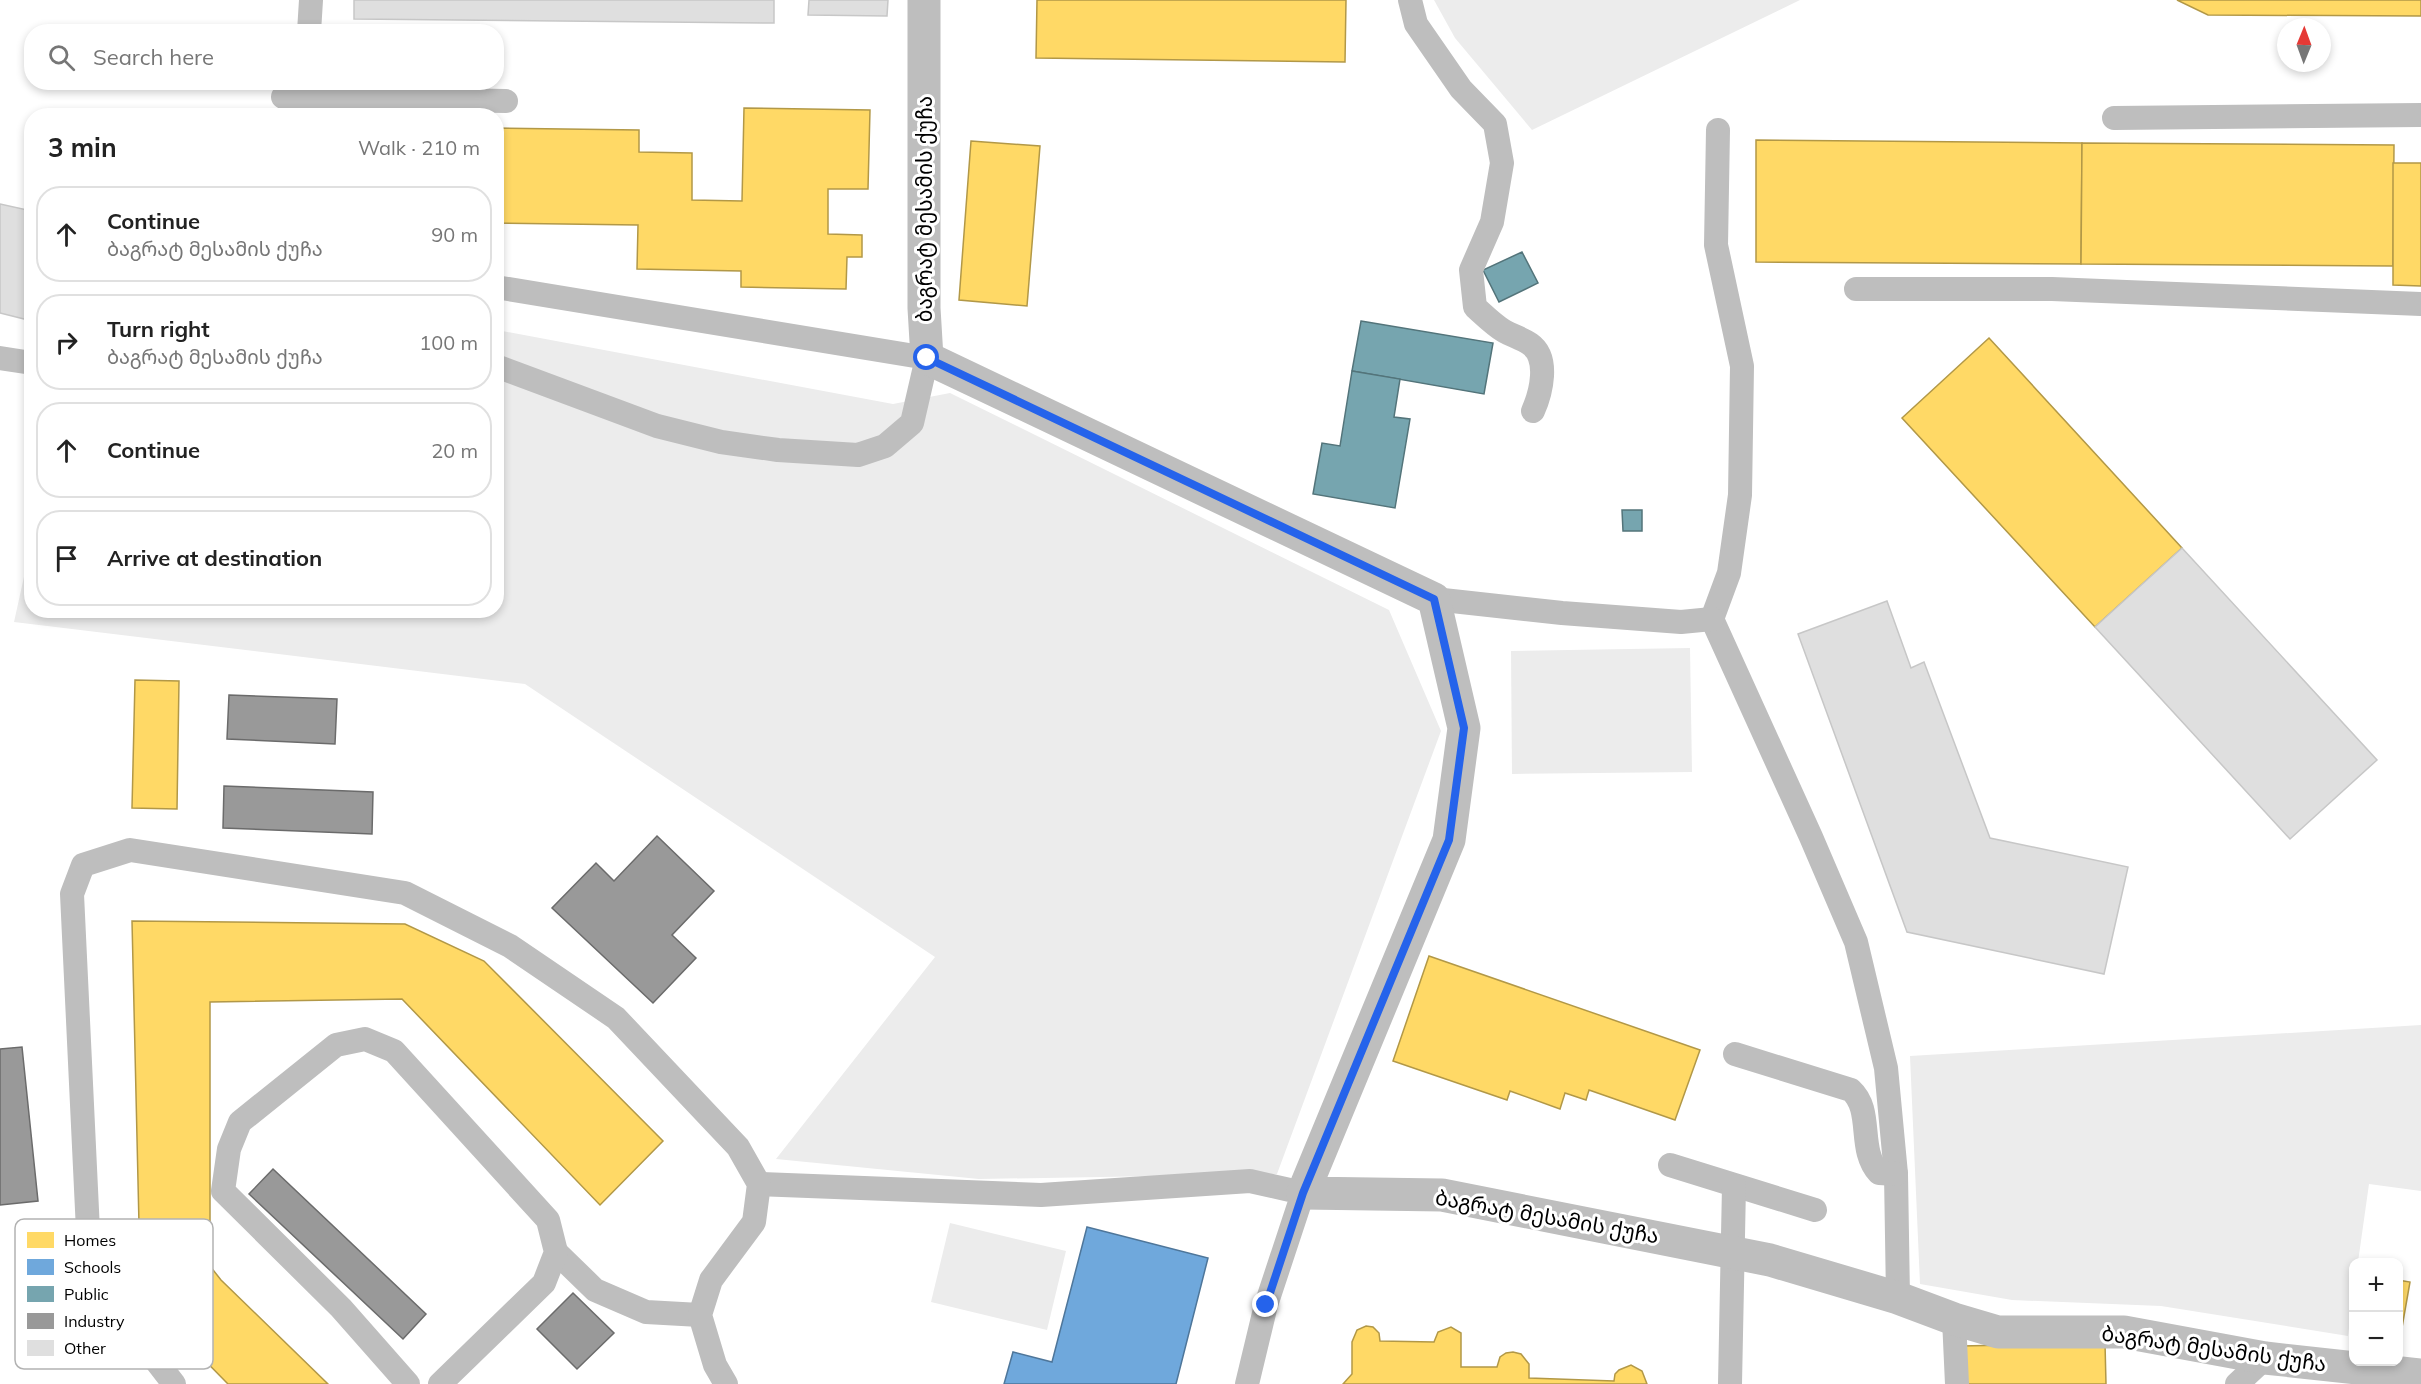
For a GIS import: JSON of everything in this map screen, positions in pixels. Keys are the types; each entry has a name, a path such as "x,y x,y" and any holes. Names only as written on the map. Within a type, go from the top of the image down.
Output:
{"street":[{"name":"ბაგრატ მესამის ქუჩა","path":"924,0 924,308 927,358"},
{"path":"927,358 1434,599 1464,728 1449,840 1303,1193"},
{"name":"ბაგრატ მესამის ქუჩა","path":"1303,1193 1442,1195 1731,1252 1770,1260 1898,1298 1954,1319 1998,1332 2124,1332 2265,1358 2421,1375"}],"lane":[{"path":"310,24 311,0"},
{"path":"1410,0 1416,24 1461,88 1495,124 1502,163 1492,222 1471,270 1475,307 1503,331 1532,345 1540,360 1542,375 1540,394 1533,411"},
{"path":"285,98 506,100"},
{"path":"2114,118 2421,115"},
{"path":"1718,130 1716,245 1742,366 1740,495 1729,573 1712,619 1856,942 1886,1068 1896,1174 1898,1298"},
{"path":"504,288 927,358 912,423 885,446 858,455 778,450 721,442 657,426 504,369"},
{"path":"1856,289 2052,289 2421,304"},
{"path":"0,358 24,362"},
{"path":"1434,599 1562,614 1681,622 1712,619"},
{"path":"87,1219 72,894 83,865 130,850 405,893 510,946 616,1018 738,1147 759,1184 754,1222 711,1280 700,1315 715,1365 726,1384"},
{"path":"408,1384 340,1308 223,1191 229,1149 240,1122 336,1045 365,1039 394,1051 548,1220 556,1252 595,1290 646,1312 700,1315"},
{"path":"1735,1054 1851,1090 1860,1098 1870,1163 1879,1173 1896,1174"},
{"path":"1670,1165 1815,1210"},
{"path":"759,1184 1041,1195 1250,1181 1303,1193 1266,1305 1247,1384"},
{"path":"1730,1384 1734,1186"},
{"path":"440,1384 544,1283 556,1252"},
{"path":"1954,1319 1957,1384"},
{"path":"2237,1384 2265,1358"},
{"path":"162,1369 174,1384"}],"shaded area":[{"path":"1434,0 1800,0 1532,130 1455,38"},
{"path":"504,331 893,404 950,393 1389,610 1441,731 1277,1174 979,1179 776,1159 935,957 525,684 14,622 24,577 24,618 504,618"},
{"path":"1690,648 1692,772 1512,774 1511,651"},
{"path":"2421,1025 2421,1191 2369,1184 2359,1258 2349,1258 2348,1336 2161,1306 2012,1300 1920,1284 1910,1056"},
{"path":"950,1223 1066,1251 1047,1330 931,1302"}],"building: Homes":[{"path":"1037,0 1346,0 1345,62 1036,58"},
{"path":"2177,0 2421,0 2421,16 2208,15"},
{"path":"744,108 870,110 868,189 828,189 828,234 862,235 862,257 847,257 846,289 741,287 741,271 637,269 638,225 504,223 504,128 639,130 639,152 692,153 692,200 742,201"},
{"path":"1756,140 2082,143 2081,264 1756,262"},
{"path":"971,141 1040,146 1027,306 959,300"},
{"path":"2082,143 2394,145 2393,266 2081,264"},
{"path":"2393,163 2421,163 2421,286 2393,285"},
{"path":"1989,338 2182,548 2095,627 1902,418"},
{"path":"135,680 179,681 177,809 132,808"},
{"path":"132,921 405,924 484,961 663,1141 600,1205 402,999 210,1002 210,1219 139,1219"},
{"path":"1429,956 1700,1050 1675,1120 1589,1090 1586,1100 1565,1093 1560,1109 1510,1091 1507,1100 1393,1061"},
{"path":"213,1270 328,1384 228,1384 213,1369"},
{"path":"2403,1281 2410,1282 2403,1322"},
{"path":"1366,1326 1373,1327 1379,1333 1380,1341 1434,1342 1438,1332 1451,1327 1461,1333 1461,1367 1497,1367 1500,1357 1513,1352 1521,1354 1529,1364 1529,1378 1614,1381 1615,1374 1619,1370 1631,1365 1642,1371 1647,1384 1343,1384 1352,1374 1352,1342 1357,1330"},
{"path":"2105,1343 2106,1384 1962,1384 1961,1346"}],"building: Schools":[{"path":"1087,1227 1208,1258 1176,1384 1004,1384 1013,1352 1052,1362"}],"building: Public":[{"path":"1522,252 1538,283 1499,302 1483,270"},
{"path":"1361,321 1493,343 1484,394 1352,371"},
{"path":"1352,371 1400,379 1394,417 1410,419 1395,508 1313,494 1322,443 1340,446"},
{"path":"1622,510 1642,510 1642,531 1623,531"}],"building: Industry":[{"path":"229,695 337,699 335,744 227,739"},
{"path":"224,786 373,792 372,834 223,828"},
{"path":"657,836 714,891 672,935 696,958 653,1003 552,908 596,863 614,881"},
{"path":"22,1047 38,1201 0,1205 0,1049"},
{"path":"273,1169 426,1314 403,1339 249,1194"},
{"path":"573,1293 614,1333 577,1369 537,1329"}],"building: Other":[{"path":"354,0 774,0 774,23 354,19"},
{"path":"809,0 888,0 887,16 808,15"},
{"path":"0,204 24,209 24,319 0,313"},
{"path":"2182,548 2377,760 2290,839 2095,627"},
{"path":"1887,601 1911,668 1924,662 1990,838 2128,867 2104,974 1907,932 1798,634"}],"route":[{"path":"927,358 1434,599 1464,728 1449,840 1303,1193 1266,1305"}]}
